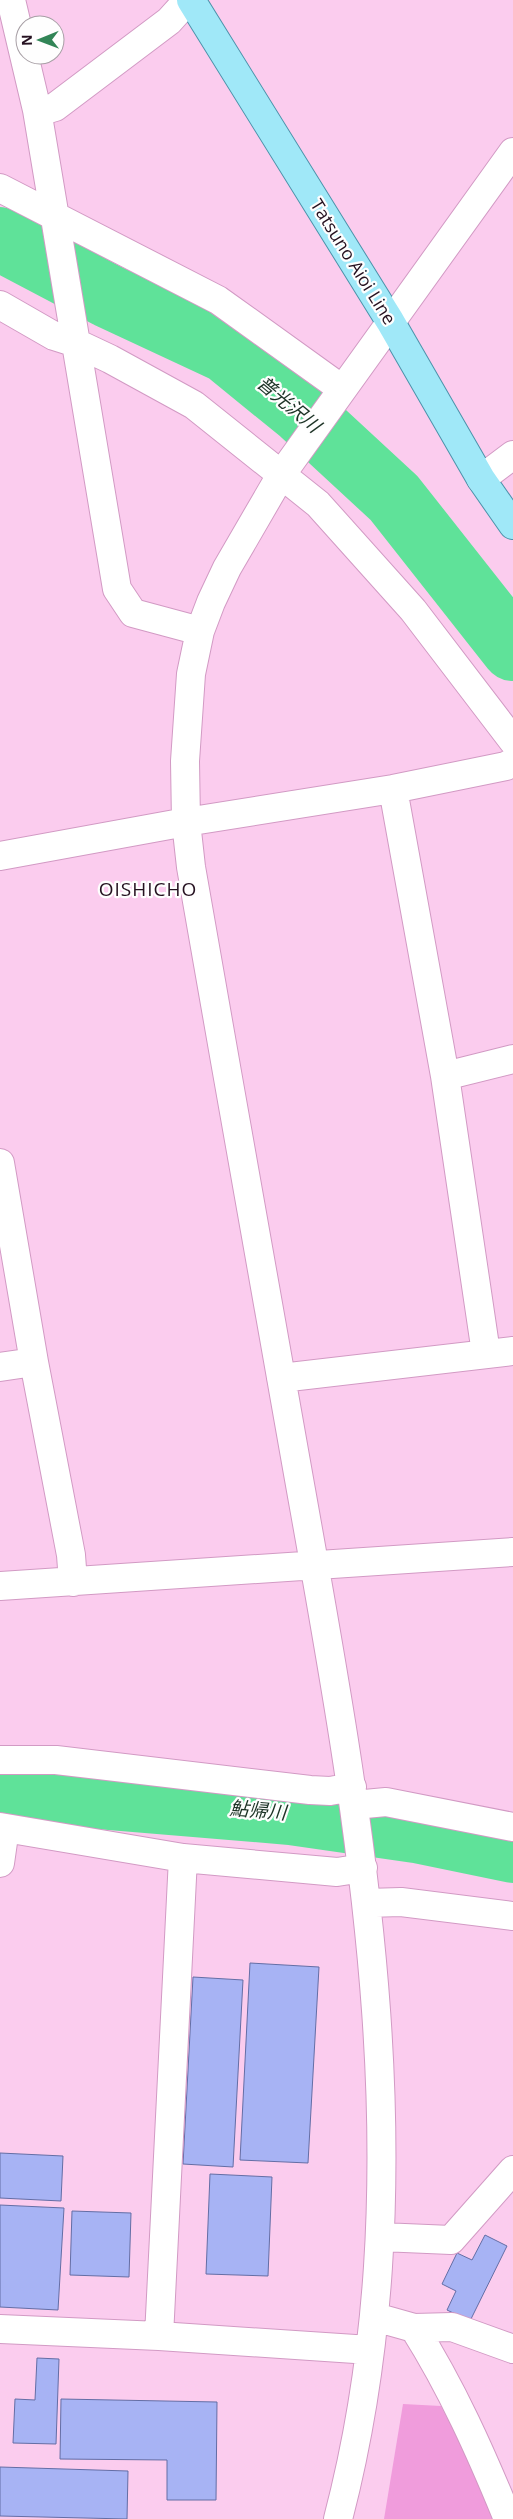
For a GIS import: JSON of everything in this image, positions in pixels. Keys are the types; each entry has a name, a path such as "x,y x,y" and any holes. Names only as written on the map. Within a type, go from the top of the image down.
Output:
{"main road":[{"name":"Tatsuno Aioi Line","path":"189,0 390,321 481,479 513,525"}],"street":[{"path":"11,0 37,110 117,589 133,613 200,632"},
{"path":"37,110 54,107 169,21 189,0"},
{"path":"338,2519 358,2426 375,2317 381,2237 381,2068 367,1902 354,1802 193,876 186,822 185,761 191,674 200,632 226,568 281,475 513,152"},
{"path":"0,188 54,220 218,300 342,389"},
{"path":"0,305 54,336 74,334 110,359 194,405 318,504 413,610 513,741"},
{"path":"481,479 513,455"},
{"path":"0,856 186,822 393,789 506,766 513,762"},
{"path":"393,789 445,1076 486,1353"},
{"path":"445,1076 513,1059"},
{"path":"0,1163 34,1362 71,1555 73,1582"},
{"path":"281,1378 513,1351"},
{"path":"0,1367 34,1362"},
{"path":"0,1586 513,1552"},
{"path":"0,1760 56,1760 330,1791 354,1802 386,1802 513,1827"},
{"path":"0,1863 3,1828 183,1858 338,1872 362,1859"},
{"path":"159,2336 183,1858"},
{"path":"367,1902 401,1902 513,1916"},
{"path":"381,2237 451,2240 513,2170"},
{"path":"375,2317 414,2328 452,2326 513,2349"},
{"path":"414,2328 432,2356 485,2462 508,2519"},
{"path":"0,2329 159,2336 370,2350"}],"shaded area":[{"path":"403,2404 441,2406 486,2493 495,2519 384,2519"}],"building":[{"path":"250,1963 319,1967 308,2163 240,2160"},
{"path":"193,1977 243,1980 233,2167 183,2164"},
{"path":"0,2153 63,2156 61,2201 0,2198"},
{"path":"210,2174 272,2177 268,2276 206,2274"},
{"path":"0,2205 64,2208 58,2310 0,2307"},
{"path":"72,2211 131,2213 129,2277 70,2275"},
{"path":"485,2235 507,2246 470,2321 447,2310 456,2291 442,2284 457,2253 472,2260"},
{"path":"37,2358 59,2359 56,2444 13,2443 15,2399 35,2400"},
{"path":"61,2399 217,2402 216,2500 167,2500 167,2460 60,2459"},
{"path":"0,2467 128,2471 127,2519 0,2516"}],"waterway":[{"name":"普光沢川","path":"0,239 108,296 226,351 301,412 394,498 513,649"},
{"name":"鮎帰川","path":"0,1789 291,1813 416,1831 513,1851"}],"district":[{"name":"OISHICHO","path":"148,889"}]}
